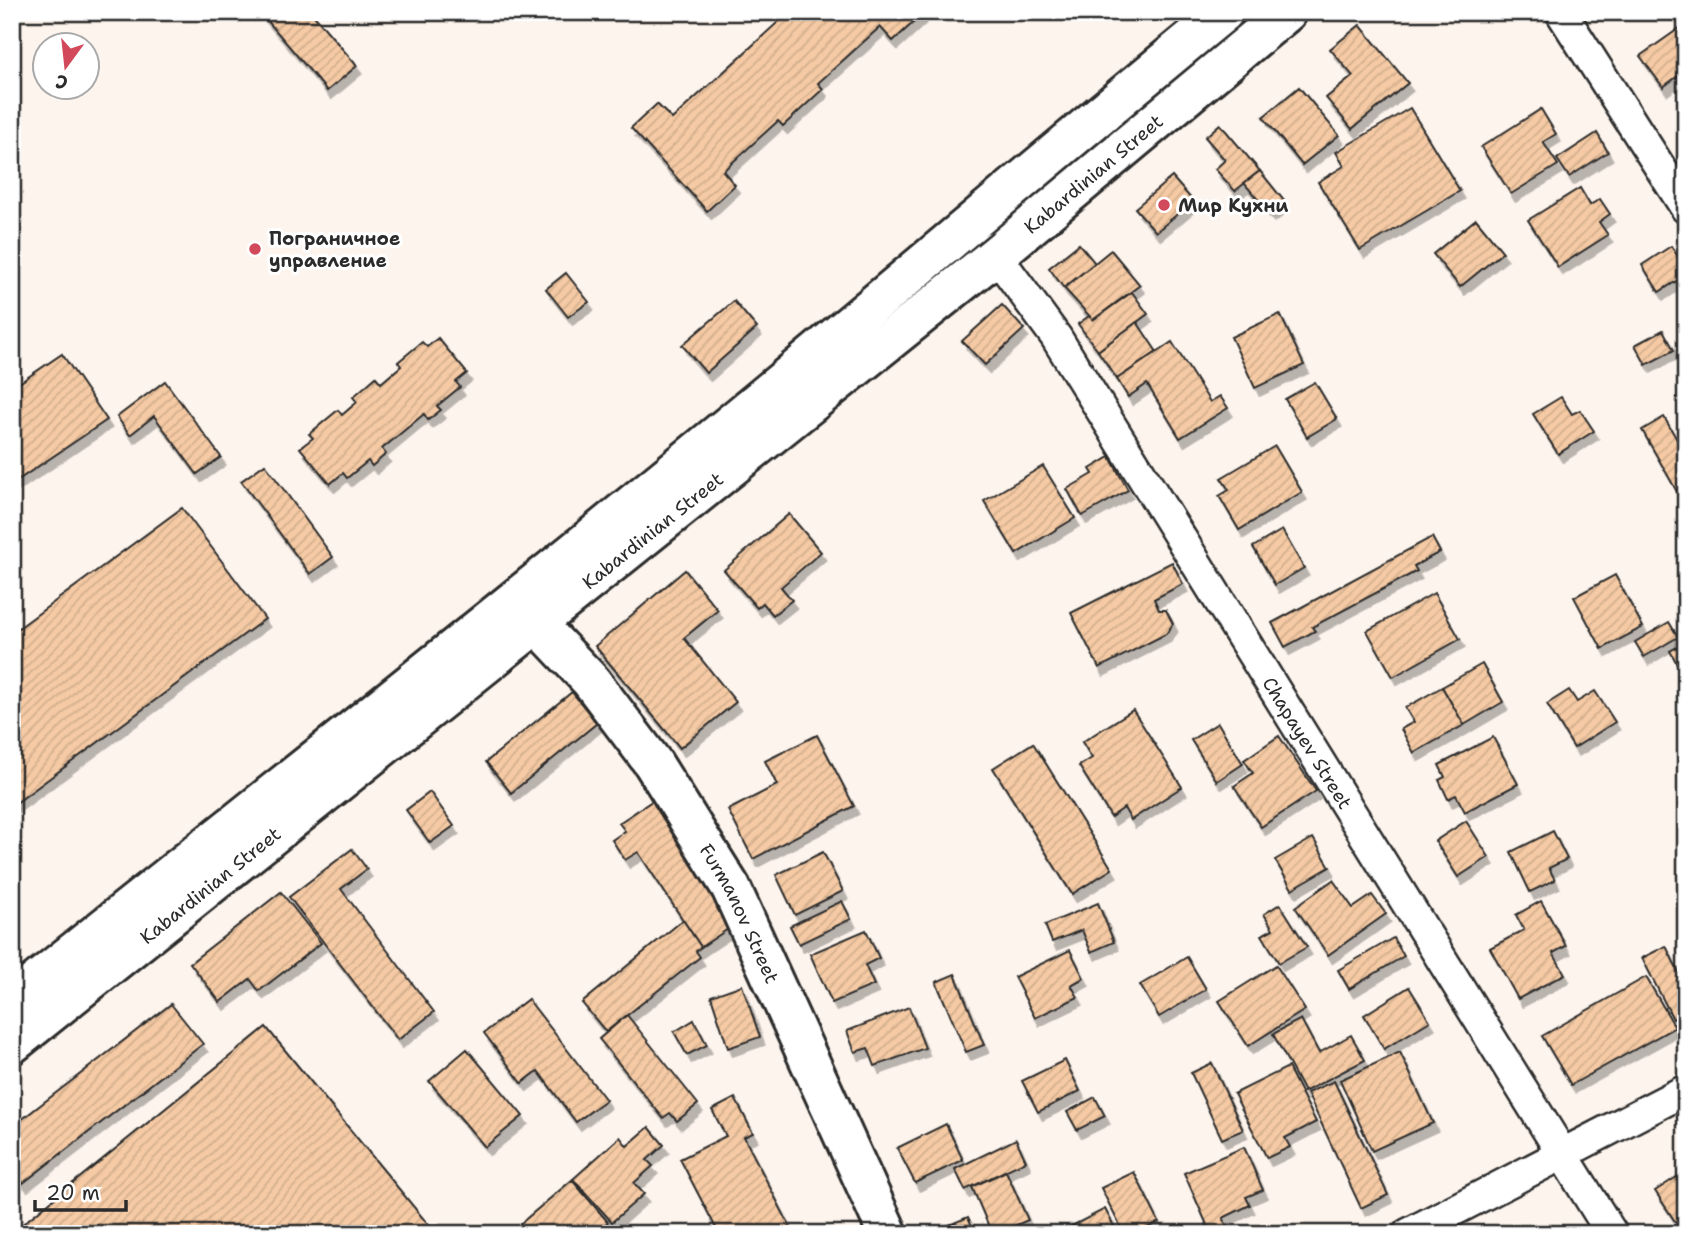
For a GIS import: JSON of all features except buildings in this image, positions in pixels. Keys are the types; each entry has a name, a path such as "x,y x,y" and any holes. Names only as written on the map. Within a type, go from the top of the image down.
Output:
{"main road":[{"name":"Kabardinian Street","path":"12,1044 525,612 724,429 1224,12"},
{"name":"Kabardinian Street","path":"12,1001 996,255 1287,12"},
{"name":"Furmanov Street","path":"525,612 591,681 653,762 731,888 888,1234"}],"street":[{"path":"1561,12 1686,208"},
{"name":"Chapayev Street","path":"996,255 1056,337 1612,1234"},
{"path":"1408,1234 1686,1090"}],"place":[{"name":"Мир Кухни","path":"1164,205"},
{"name":"Пограничное управление","path":"255,249"}]}
